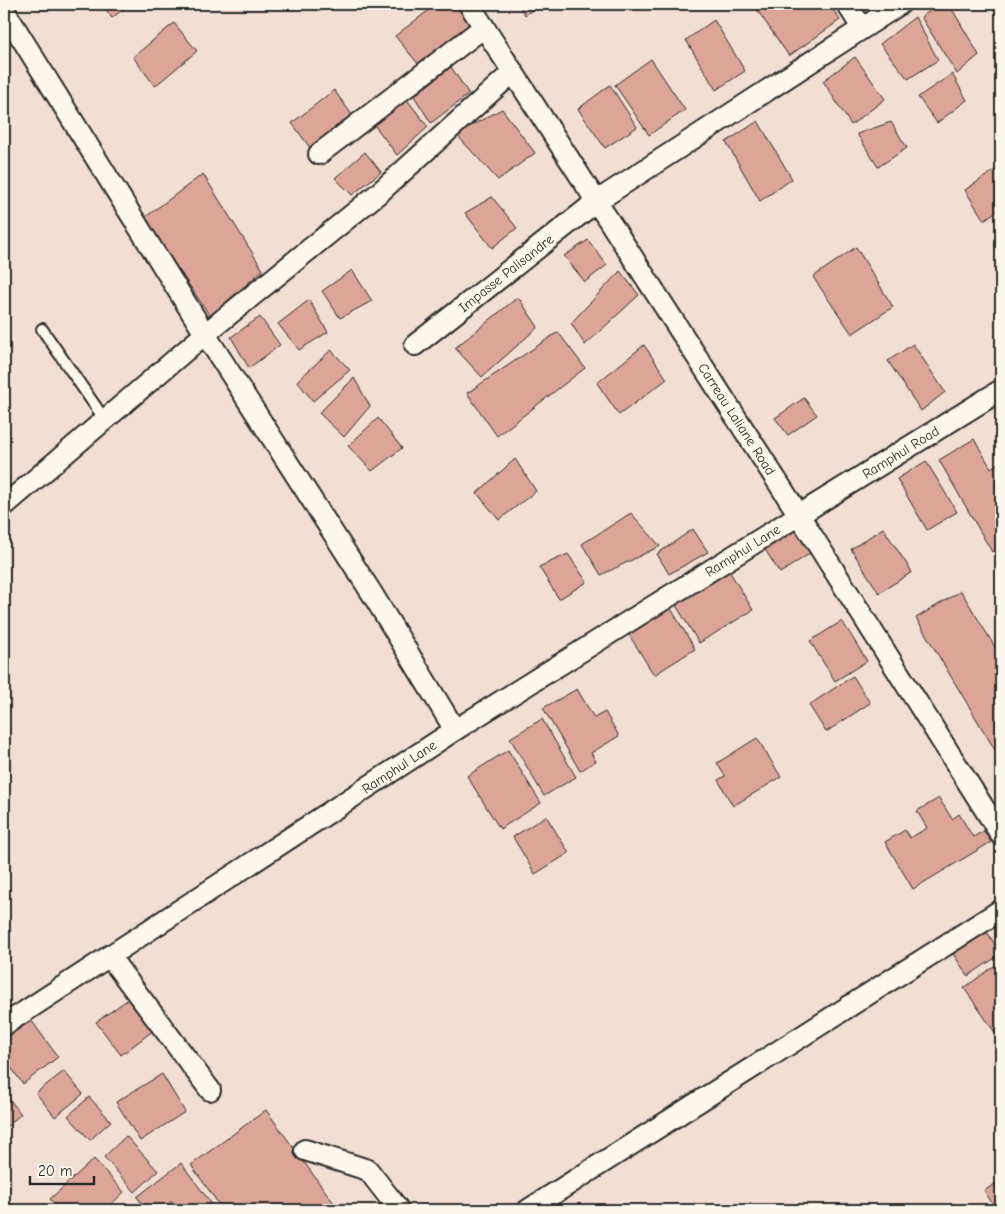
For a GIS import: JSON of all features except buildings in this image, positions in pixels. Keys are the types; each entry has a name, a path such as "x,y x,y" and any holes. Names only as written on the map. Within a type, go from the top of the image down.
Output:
{"street":[{"name":"Carreau Laliane Road","path":"470,4 799,515 1001,835"},
{"path":"847,4 862,28"},
{"name":"Impasse Palisandre","path":"415,345 597,201 900,4"},
{"path":"4,10 205,334 372,595 455,730"},
{"path":"319,154 484,27"},
{"path":"4,506 205,334 380,192 513,72"},
{"name":"Ramphul Road","path":"799,515 1001,390"},
{"name":"Ramphul Lane","path":"4,1025 455,730 799,515"},
{"path":"528,1210 1001,910"},
{"path":"109,956 210,1090"},
{"path":"305,1150 368,1170 399,1210"}],"lane":[{"path":"42,330 104,420"}]}
